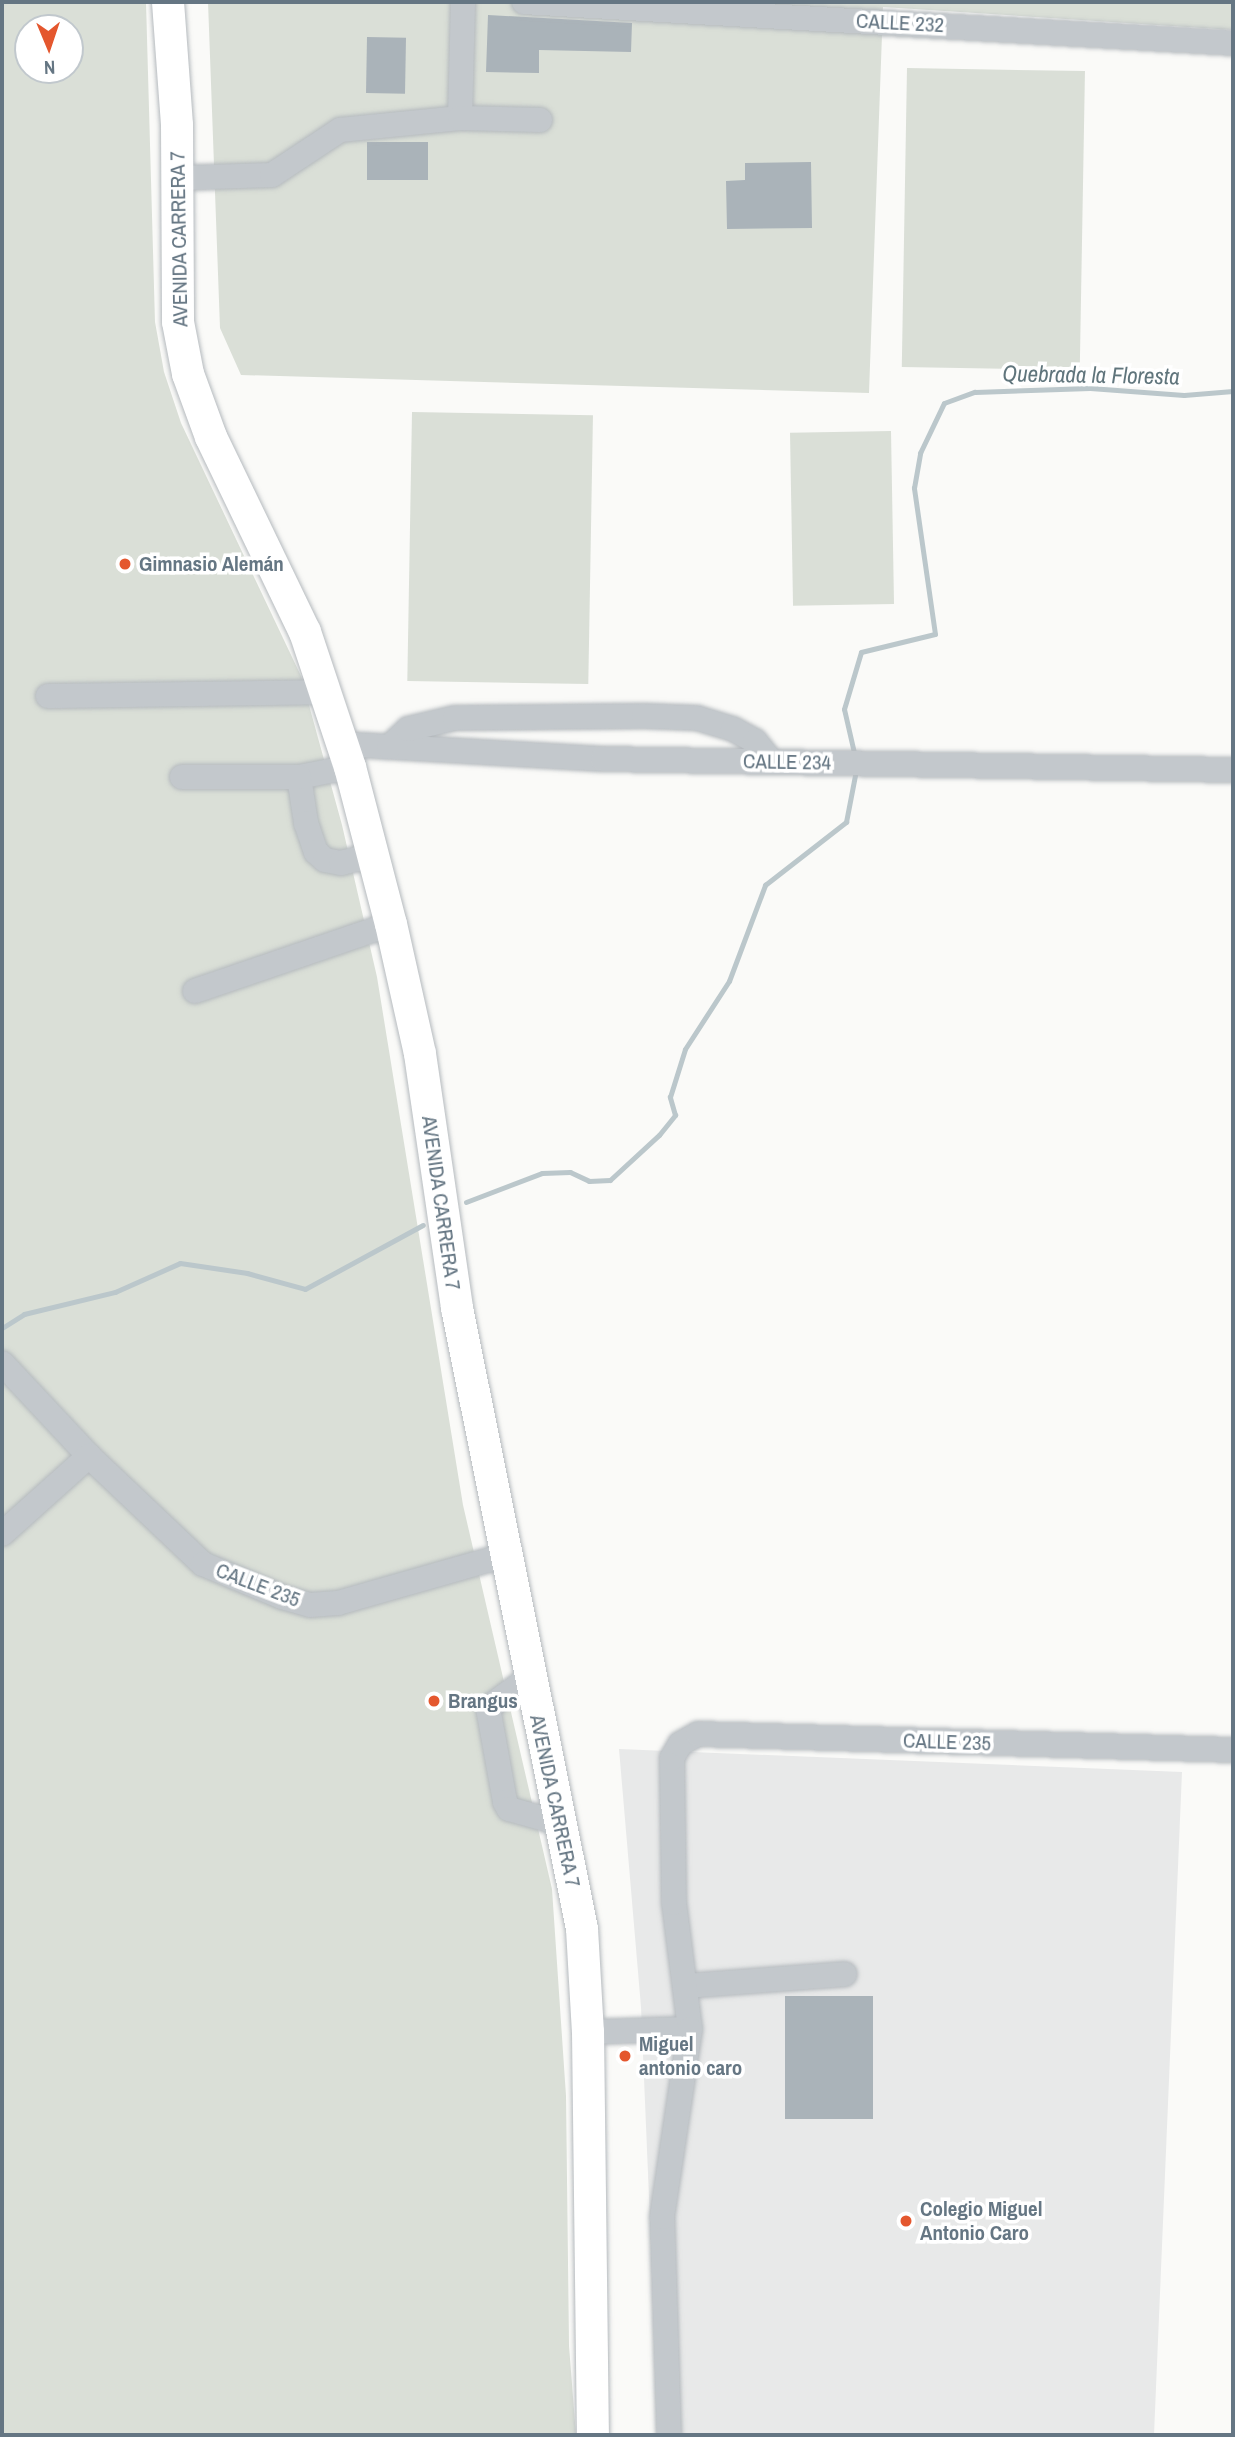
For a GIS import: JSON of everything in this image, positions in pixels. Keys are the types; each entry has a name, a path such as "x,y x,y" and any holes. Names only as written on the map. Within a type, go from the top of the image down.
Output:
{"main road":[{"name":"AVENIDA CARRERA 7","path":"168,2 178,178 178,322 188,374 211,437 304,632 345,756 391,924 419,1054 457,1308 528,1678 582,1929 588,2032 593,2435"}],"street":[{"path":"460,118 463,2"},
{"name":"CALLE 232","path":"524,2 1233,43"},
{"path":"178,178 272,176 340,130 460,118 540,120"},
{"path":"48,696 324,692"},
{"path":"389,747 408,729 455,719 644,716 696,718 733,729 755,741 771,761"},
{"name":"CALLE 234","path":"182,777 299,777 345,756 389,747 603,759 1233,770"},
{"path":"299,777 306,823 316,852 325,860 341,863 373,855"},
{"path":"195,991 391,924"},
{"name":"CALLE 235","path":"2,1363 89,1456 203,1564 310,1605 338,1603 506,1555"},
{"path":"2,1534 89,1456"},
{"path":"528,1678 488,1708 505,1802 518,1813 559,1823"},
{"name":"CALLE 235","path":"686,1986 674,1903 672,1758 680,1744 698,1734 1233,1751"},
{"path":"669,2435 662,2217 690,2029 686,1986 845,1974"},
{"path":"588,2032 690,2029"}],"shaded area":[{"path":"2,2 146,2 155,322 164,372 181,423 301,676 342,825 377,977 463,1505 552,1889 566,2096 569,2346 576,2435 2,2435"},
{"path":"208,2 1233,2 1233,30 883,7 869,393 241,375 220,328"},
{"path":"907,68 1085,71 1080,370 902,367"},
{"path":"412,412 593,415 588,684 407,681"},
{"path":"891,431 894,604 793,606 790,433"},
{"name":"Colegio Miguel Antonio Caro","path":"619,1749 1182,1772 1154,2435 659,2435 641,2007"}],"building":[{"path":"488,15 632,23 631,52 539,50 539,73 486,72"},
{"path":"367,37 406,38 405,94 366,93"},
{"path":"367,142 428,142 428,180 367,180"},
{"path":"811,162 812,228 727,229 726,181 745,180 745,163"},
{"path":"785,1996 873,1996 873,2119 785,2119"}],"waterway":[{"name":"Quebrada la Floresta","path":"855,757 844,709 861,652 935,634 914,488 920,453 944,403 975,392 1090,388 1184,395 1233,391"},
{"name":"Quebrada la Floresta","path":"466,1202 542,1173 570,1172 589,1181 610,1180 659,1135 675,1115 670,1097 685,1049 729,981 765,885 846,822 856,770"},
{"name":"Quebrada la Floresta","path":"2,1328 24,1314 115,1292 180,1263 247,1273 305,1289 423,1225"}],"place":[{"name":"Gimnasio Alemán","path":"125,564"},
{"name":"Brangus","path":"434,1701"},
{"name":"Miguel antonio caro","path":"625,2056"},
{"name":"Colegio Miguel Antonio Caro","path":"906,2221"}]}
